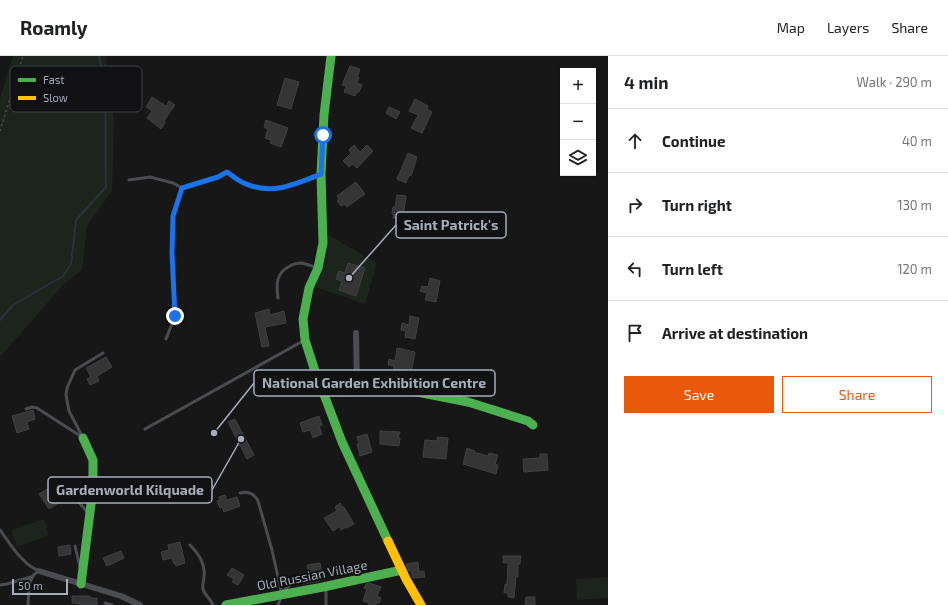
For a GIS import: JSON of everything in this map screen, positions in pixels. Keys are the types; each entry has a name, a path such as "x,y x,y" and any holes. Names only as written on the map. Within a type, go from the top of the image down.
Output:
{"street":[{"path":"331,56 324,115 321,174 323,243 318,268 309,288 303,319 305,340 342,442 402,570 421,605"},
{"path":"356,333 357,392"},
{"path":"324,392 412,391 427,393 442,398 468,402 506,412 528,421 533,425"},
{"path":"81,584 93,488 93,460 83,438"},
{"name":"Old Russian Village","path":"226,605 281,593 326,587 402,570"},
{"path":"39,571 120,596 140,605"}],"lane":[{"path":"129,180 150,177 173,183 182,188 218,177 227,172 248,185 260,188 281,189 321,174"},
{"path":"166,339 175,316 172,253 173,216 182,188"},
{"path":"278,298 276,285 278,276 283,270 291,265 301,263 318,268"},
{"path":"145,429 305,340"},
{"path":"83,438 69,411 66,395 67,388 75,370 103,353"},
{"path":"26,409 32,407 37,408 83,438"},
{"path":"66,487 90,515"},
{"path":"240,494 247,492 254,495 258,501 272,550 281,593 278,605"},
{"path":"0,530 26,564 39,571"},
{"path":"190,545 200,557 204,572 202,588 213,605"},
{"path":"75,546 77,559 83,572"},
{"path":"0,585 31,577 34,573 39,571"},
{"path":"28,605 31,577"},
{"path":"281,593 299,578"},
{"path":"326,587 326,605"},
{"path":"105,603 112,605"}],"path":[{"path":"20,66 23,56"},
{"path":"0,131 10,98"}],"shaded area":[{"path":"13,56 106,56 107,66 10,66 10,112 113,112 114,123 112,191 87,226 82,270 64,284 0,357 0,99"},
{"path":"325,233 377,263 365,304 315,287 321,270"},
{"path":"44,519 49,535 17,547 11,530"},
{"path":"608,577 608,598 577,600 576,579"}],"building":[{"path":"350,66 360,69 357,77 359,77 357,83 362,85 359,92 357,92 355,96 344,92 346,86 342,85"},
{"path":"285,78 299,82 291,109 277,105"},
{"path":"152,97 166,106 169,101 175,105 164,121 165,123 161,129 147,118 152,111 146,107"},
{"path":"415,99 428,106 427,109 432,112 422,133 411,128 418,115 409,111"},
{"path":"389,107 400,112 396,119 386,113"},
{"path":"266,120 288,128 281,147 270,143 271,140 265,138 268,129 264,127"},
{"path":"354,145 360,152 367,145 373,151 357,168 352,164 349,167 343,161 351,153 349,150"},
{"path":"408,153 417,157 411,176 409,175 406,183 397,179"},
{"path":"356,182 365,194 347,207 345,204 341,206 337,201 339,199 337,196"},
{"path":"397,195 406,196 403,219 393,218 394,214 392,214"},
{"path":"348,263 365,268 356,296 339,290 342,281 336,279 339,271 345,273"},
{"path":"430,278 440,281 436,302 425,300 427,293 420,291 422,286 428,287"},
{"path":"269,309 270,315 284,311 286,323 265,327 269,346 262,347 255,313"},
{"path":"410,316 419,318 415,339 405,337 406,331 401,330 402,323 409,325"},
{"path":"397,348 415,352 411,373 404,371 403,376 392,374 394,366 388,365 389,359 395,361"},
{"path":"106,357 112,367 97,376 99,381 90,385 87,379 91,377 86,368"},
{"path":"33,410 35,419 27,422 29,429 17,433 12,416"},
{"path":"319,416 322,425 319,426 322,434 313,438 310,430 303,432 300,423"},
{"path":"235,419 254,455 247,459 228,422"},
{"path":"380,431 400,432 398,438 400,438 399,446 380,444"},
{"path":"367,434 372,452 360,456 357,437"},
{"path":"437,437 448,438 446,459 423,457 425,440 437,441"},
{"path":"467,448 475,451 474,452 488,456 489,453 498,455 495,464 498,465 496,474 463,464"},
{"path":"540,454 547,454 548,470 524,472 523,459 540,458"},
{"path":"59,484 63,491 56,496 60,502 49,509 39,494"},
{"path":"225,495 227,500 237,497 240,506 224,512 222,507 220,508 217,501 220,500 219,497"},
{"path":"340,503 354,524 341,530 339,527 333,531 324,518 337,511 335,507"},
{"path":"180,542 185,563 176,566 172,558 163,560 161,552 169,550 168,545"},
{"path":"70,545 71,554 59,556 58,547"},
{"path":"121,551 124,558 107,566 103,558"},
{"path":"503,556 521,556 520,564 518,564 518,577 516,577 514,598 508,597 508,593 504,593 505,584 507,585 508,563 503,563"},
{"path":"418,562 419,572 424,571 425,577 413,578 411,571 409,571 406,564"},
{"path":"320,563 323,579 320,579 320,581 303,584 302,576 309,575 307,565"},
{"path":"232,568 244,575 238,585 232,582 234,579 227,575"},
{"path":"369,583 381,587 377,596 381,598 379,603 376,603 376,605 368,605 369,603 363,601 367,589 364,588 366,584"},
{"path":"72,596 90,596 90,598 97,598 97,605 80,605 72,603"},
{"path":"526,597 535,597 535,605 525,605"}],"waterway":[{"path":"99,56 101,66"},
{"path":"0,320 13,305 63,276 71,264 76,220 106,187 105,112"}],"traffic: fast":[{"path":"331,56 324,115 321,174 323,243 318,268 309,288 303,319 305,340 342,442 388,541"},
{"path":"324,392 412,391 468,402 528,421 533,425"},
{"path":"81,584 92,496 93,473 93,460 83,438"},
{"path":"226,605 323,587 402,570"}],"traffic: slow":[{"path":"388,541 406,579 421,605"}],"place":[{"name":"Saint Patrick's","path":"349,278"},
{"name":"National Garden Exhibition Centre","path":"214,433"},
{"name":"Gardenworld Kilquade","path":"241,439"}],"route":[{"path":"175,316 172,253 173,216 182,188 218,177 227,172 248,185 260,188 281,189 301,182 321,174 323,135"}]}
